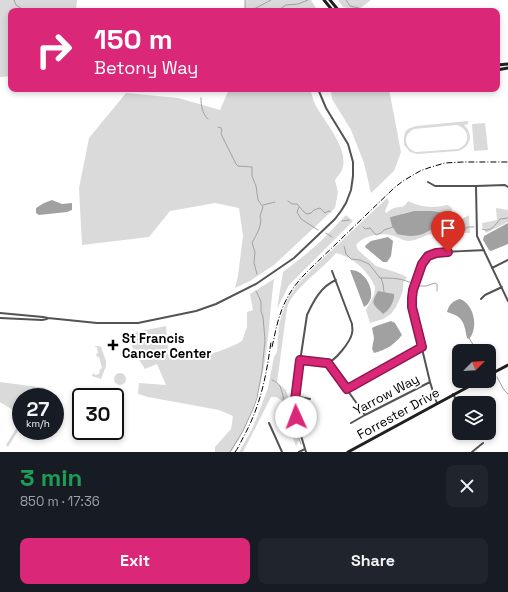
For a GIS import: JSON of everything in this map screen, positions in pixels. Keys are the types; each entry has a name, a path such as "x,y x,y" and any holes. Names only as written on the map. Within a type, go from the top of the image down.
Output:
{"street":[{"path":"324,0 331,8"},
{"path":"330,0 337,8"},
{"path":"0,313 43,316 48,318 97,323 138,323 196,311 216,304 256,284 294,258 342,211 351,190 354,176 354,162 348,144 326,108 319,92"},
{"path":"428,182 435,186 508,187"},
{"path":"476,186 477,233 508,301"},
{"path":"437,403 430,382 412,307 412,298 422,264 428,256 436,253 484,250"},
{"path":"492,268 508,260"},
{"path":"300,360 326,363 331,362 338,356 353,332 352,324 332,271"},
{"path":"299,452 306,451 294,408 307,315 313,301 331,282 336,280"},
{"path":"481,299 485,295 502,287"},
{"path":"0,318 42,320 48,318"},
{"path":"347,389 422,347"},
{"path":"328,363 365,415"},
{"path":"496,372 508,365"},
{"name":"Yarrow Way","path":"351,423 430,382"},
{"name":"Forrester Drive","path":"348,452 465,388"},
{"path":"295,396 310,399"},
{"path":"269,423 282,452"},
{"path":"472,452 483,443"}],"shaded area":[{"path":"0,0 77,0 76,8 8,8 8,76 0,77"},
{"path":"245,0 311,0 316,8 245,8"},
{"path":"338,0 371,0 361,8 343,7"},
{"path":"228,92 311,92 315,104 336,137 343,155 341,172 335,180 338,192 335,208 274,265 250,281 235,288 243,236 239,208 215,203 170,211 149,237 82,245 79,188 89,138 126,93 178,98 220,110"},
{"path":"331,92 390,92 401,152 394,171 371,193 364,163 351,130 332,99"},
{"path":"468,121 468,124 464,125 469,132 470,140 466,147 458,151 417,154 410,152 404,145 405,132 416,126","holes":["457,125 466,133 467,140 465,144 458,149 416,152 407,145 406,138 414,129"]},
{"path":"485,123 488,150 474,151 472,124"},
{"path":"387,198 389,202 385,211 386,213 391,209 403,206 408,201 428,207 448,205 452,208 450,215 455,221 469,215 470,233 439,232 408,241 389,235 379,234 368,237 356,245 358,250 376,266 407,277 403,283 403,290 396,307 391,314 383,319 370,323 366,310 373,296 375,287 369,276 361,267 342,255 336,253 301,286 290,301 287,308 277,383 286,390 291,407 292,422 298,434 299,441 296,446 287,427 281,400 276,397 271,397 243,452 239,452 251,431 268,388 274,357 277,352 279,325 288,298 297,285","holes":["414,211 446,217 450,228 436,228 421,234 404,235 402,214"]},
{"path":"52,200 62,204 72,203 72,210 67,212 39,215 36,213 36,208"},
{"path":"496,208 508,210 508,222 486,233 482,223 497,220"},
{"path":"414,211 433,211 443,213 447,222 457,226 452,228 435,228 416,236 397,234 392,226 390,218"},
{"path":"346,215 353,221 289,285 277,309 283,272 321,241"},
{"path":"508,223 508,244 491,251 489,250 483,240 484,236"},
{"path":"388,237 393,241 391,256 387,262 383,262 365,247 371,241"},
{"path":"350,270 362,274 369,285 371,297 369,303 364,307"},
{"path":"274,279 266,356 262,378 255,400 247,422 231,452 215,452 215,447 231,429 233,416 219,410 138,394 139,383 166,385 157,364 145,369 130,342 136,332 166,326 168,350 178,356 188,357 204,355 228,348 242,341 247,327 247,312 253,310 250,294"},
{"path":"378,291 394,294 394,300 391,306 383,314 373,302"},
{"path":"460,299 469,306 474,317 474,329 469,339 467,338 462,320 456,315 447,312 451,304"},
{"path":"391,321 395,323 402,335 390,347 374,353 372,349 374,338 372,328"},
{"path":"95,346 101,347 106,361 106,366 101,379 92,376 93,373 95,375 99,374 100,369 102,368 99,357 97,357 96,354 98,353 97,347"},
{"path":"120,373 124,375 126,379 124,383 120,385 116,383 114,379 116,375"},
{"path":"0,382 46,388 12,388 12,409 0,402"},
{"path":"12,435 12,440 8,447 6,445"}],"waterway":[{"path":"14,0 16,5 20,8"},
{"path":"245,0 245,8"},
{"path":"256,8 271,0"},
{"path":"282,8 286,5 298,4 308,0"},
{"path":"346,0 350,6 359,8"},
{"path":"201,98 203,112 208,119"},
{"path":"218,127 222,130 222,136 236,164 238,166 252,167 252,176 256,186 258,200 263,207 260,216 261,223 252,243 255,252 254,263 257,274"},
{"path":"288,201 292,204 297,204 307,214 320,208 325,213 329,211 331,212"},
{"path":"263,205 275,202"},
{"path":"299,207 297,212 301,219 318,230"},
{"path":"482,229 488,230 500,219 508,218"},
{"path":"342,221 349,220"},
{"path":"363,227 365,229 370,228 376,235 393,227"},
{"path":"453,227 462,233 467,227 474,227"},
{"path":"326,233 332,237"},
{"path":"344,246 346,254 351,259 360,260 369,264 380,278 401,279 413,284"},
{"path":"381,278 384,292"},
{"path":"418,286 426,286 435,283 437,284 437,291"},
{"path":"230,452 243,431 253,409 257,398 262,371 265,340 261,302 256,291"},
{"path":"469,338 473,344"},
{"path":"497,377 508,394"},
{"path":"272,380 280,386 287,414 301,444"}],"railway":[{"path":"272,347 279,316 294,287 311,268 394,188 420,171 445,163 508,162"},
{"path":"235,452 250,424 259,401 265,379 271,342"}],"place":[{"name":"St Francis Cancer Center","path":"113,345"}],"route":[{"path":"296,417 294,408 300,360 328,363 347,389 422,347 412,307 413,290 422,264 428,256 431,254 448,252"}]}
